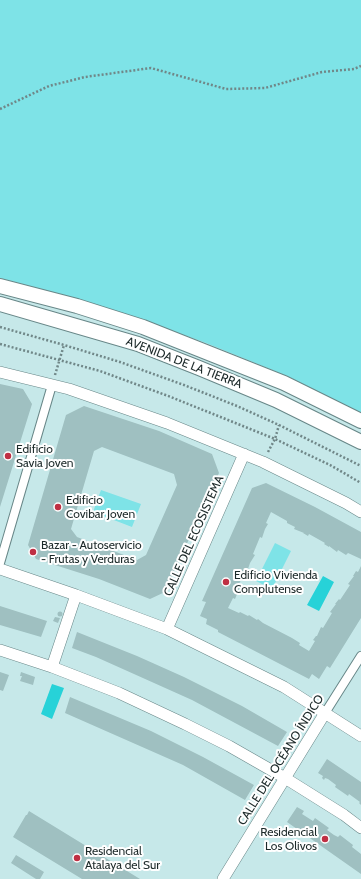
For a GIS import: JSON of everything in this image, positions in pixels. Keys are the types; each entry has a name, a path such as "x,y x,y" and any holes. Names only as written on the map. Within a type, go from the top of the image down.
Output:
{"street":[{"name":"AVENIDA DE LA TIERRA","path":"0,286 76,306 143,327 284,383 361,421"},
{"name":"AVENIDA DE LA TIERRA","path":"0,304 138,344 276,400 361,442"},
{"path":"0,372 68,389 167,423 263,462 361,512"},
{"path":"0,563 52,385"},
{"name":"CALLE DEL ECOSISTEMA","path":"167,629 244,454"},
{"path":"0,569 76,595 167,629 284,687 361,736"},
{"path":"52,667 76,595"},
{"path":"0,650 52,667 119,693 185,724 229,746 285,778 344,815 361,828"},
{"name":"CALLE DEL OCÉANO ÍNDICO","path":"223,879 361,656"}],"path":[{"path":"0,109 49,86 85,77 151,68 226,88 265,88 322,72 354,69 361,66"},
{"path":"0,327 120,362 184,385 237,406 279,425 361,466"},
{"path":"0,344 100,371 171,397 275,439 330,465 361,482"},
{"path":"52,385 64,345"},
{"path":"263,462 275,439 279,425"}],"shaded area":[{"path":"0,0 361,0 361,413 287,376 206,343 78,299 0,278"},
{"path":"101,490 141,504 132,527 93,512"},
{"path":"275,543 291,551 272,589 256,581"},
{"path":"323,576 334,582 319,611 307,605"},
{"path":"52,684 64,688 52,719 41,714"}],"building":[{"name":"Edificio Savia Joven","path":"0,384 23,389 32,404 0,507"},
{"name":"Edificio Covibar Joven","path":"84,406 159,431 212,454 219,473 165,592 150,599 99,579 36,559 28,545 66,415","holes":["102,447 174,474 177,485 146,555 137,560 77,537 71,529 94,451"]},
{"name":"Edificio Vivienda Complutense","path":"266,483 361,532 361,559 348,553 346,555 338,550 337,552 309,534 308,536 294,529 295,527 287,523 287,521 271,512 262,538 260,537 253,554 255,555 239,584 241,585 235,599 233,598 228,608 248,616 249,615 257,620 258,619 300,643 299,645 309,651 315,641 313,640 317,636 321,627 323,628 332,613 330,612 339,599 340,600 350,585 348,584 356,571 358,572 361,566 361,618 330,668 327,666 319,679 312,674 309,679 218,632 218,630 206,624 207,619 200,616 206,602 202,601 252,488"},
{"path":"0,606 47,621 41,637 0,625"},
{"path":"60,611 63,614 60,617 57,614"},
{"path":"55,617 60,618 58,623 53,621"},
{"path":"77,632 184,677 242,706 287,732 278,746 192,700 96,657 72,648"},
{"path":"0,672 9,675 3,691 0,690"},
{"path":"21,672 35,677 33,685 20,681 22,676 20,676"},
{"path":"70,697 151,731 254,785 245,800 183,765 65,713"},
{"path":"327,759 361,782 361,805 359,803 360,802 349,794 348,796 335,787 336,785 328,779 325,778 324,780 322,778 323,776 318,773"},
{"name":"Residencial Los Olivos","path":"297,807 304,811 302,814 313,821 315,818 329,828 327,830 334,835 338,837 340,835 353,845 352,847 361,854 361,874 287,822"},
{"name":"Residencial Atalaya del Sur","path":"29,811 140,879 82,879 13,837"},
{"path":"16,855 44,872 40,879 36,879 11,863"}],"place":[{"name":"Edificio Savia Joven","path":"8,456"},
{"name":"Edificio Covibar Joven","path":"58,507"},
{"name":"Bazar - Autoservicio - Frutas y Verduras","path":"33,552"},
{"name":"Edificio Vivienda Complutense","path":"226,582"},
{"name":"Residencial Los Olivos","path":"325,839"},
{"name":"Residencial Atalaya del Sur","path":"77,858"}]}
